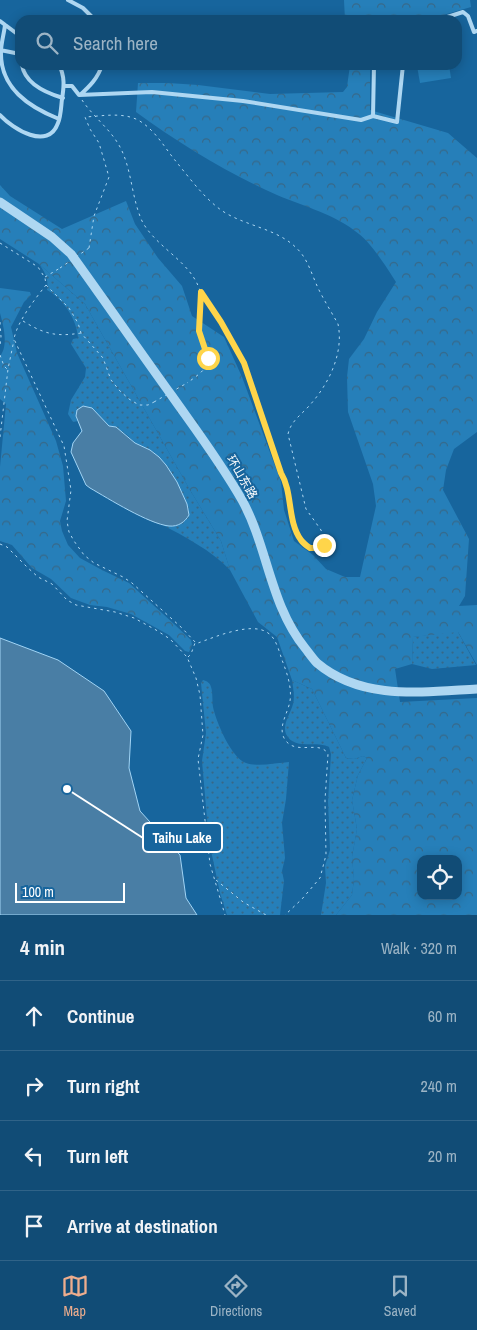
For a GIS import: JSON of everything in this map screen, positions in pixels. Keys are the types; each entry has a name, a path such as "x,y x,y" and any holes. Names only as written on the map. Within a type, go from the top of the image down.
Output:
{"street":[{"name":"环山东路","path":"0,202 52,237 71,254 215,457 242,501 260,541 277,600 287,622 300,642 317,662 351,684 380,691 426,692 477,689"}],"lane":[{"path":"68,0 90,15"},
{"path":"454,15 463,12 468,16 474,32 477,31"},
{"path":"0,21 15,32"},
{"path":"5,25 0,50 2,68 6,80 20,97 39,110 59,119"},
{"path":"0,50 15,53"},
{"path":"22,70 28,80 45,91 63,98"},
{"path":"0,115 21,132 34,136 46,136 53,132 58,124 63,98 62,70"},
{"path":"79,95 91,84 100,70"},
{"path":"373,116 374,70"},
{"path":"79,95 152,92 243,101 361,120 373,116 398,122 403,70"},
{"path":"64,86 72,86 79,95"}],"path":[{"path":"45,278 89,248 94,216 109,177 99,143 85,117 94,116 114,115 127,116 139,121 163,142 173,158 220,210 236,219 290,242 301,253 338,324 341,336 340,348 333,372 310,405 290,426 288,434 306,509 321,530 324,545 318,548 310,548 301,540 294,524 287,482 281,473 244,363 191,273 153,236 142,221 122,150 115,138 94,116 79,95"},
{"path":"0,243 38,268 45,278 46,285 69,308 82,333 104,358 111,380 120,392 139,405 148,405 154,402 204,371 208,358 199,331 201,292"},
{"path":"0,437 8,369 15,332 31,305 46,285"},
{"path":"22,321 39,331 51,335 82,333"},
{"path":"0,322 0,346"},
{"path":"14,339 64,446 71,490 67,521 74,542 84,555 94,563 132,583 196,643"},
{"path":"0,355 4,366 8,369"},
{"path":"0,544 7,547 38,576 52,584 67,600 76,605 115,612 134,618 170,639 187,657 196,678 200,695 203,735 198,759 210,864 225,915"},
{"path":"196,643 248,629 260,629 269,633 278,649 287,674 290,690 290,702 282,728 283,736 292,745 299,748 321,748 326,750 328,754 325,800 326,855 320,878 285,915"},
{"path":"187,657 191,654 196,643"},
{"path":"216,880 242,902 266,915"}],"green space":[{"path":"344,0 470,0 471,7 443,15 345,15"},
{"path":"349,70 370,70 370,110 448,133 477,158 477,432 454,449 446,470 443,490 469,539 465,596 459,606 477,605 477,665 458,632 413,637 412,664 395,669 400,702 477,698 477,915 336,915 352,895 354,879 352,857 357,829 352,800 358,775 367,758 363,756 354,759 346,758 312,689 292,680 277,637 258,622 230,570 221,541 190,490 85,304 39,264 0,239 0,185 10,196 62,229 126,201 135,224 158,258 182,286 192,316 224,337 242,377 281,482 284,510 294,541 313,555 326,569 345,577 360,577 376,506 373,484 348,412 347,377 349,359 364,339 377,312 396,282 369,244 350,227 330,216 277,195 222,168 187,147 136,112 138,83 198,85 270,94 343,92 347,87"},
{"path":"418,70 450,70 451,78 420,83"},
{"path":"39,264 85,304 190,490 221,541 230,570 206,550 161,524 171,526 189,511 177,482 150,450 135,443 126,434 109,426 92,408 76,416 78,421 73,422 68,414 71,400 85,377 86,368 71,344 73,339 78,338 72,317 64,304 47,290 46,276"},
{"path":"0,288 30,292 31,295 24,302 11,327 17,353 56,441 63,466 66,501 60,521 68,545 80,558 129,583 191,640 192,645 189,652 185,651 169,635 131,614 107,607 90,605 71,598 51,579 32,568 12,545 0,541 0,467 6,404 0,399 0,356 5,340 0,313"},
{"path":"458,632 476,665 432,669 412,664 413,637"},
{"path":"203,680 211,686 213,707 217,721 230,747 240,760 256,765 289,762 282,823 285,858 282,871 284,881 280,915 227,915 220,893 209,841 202,761 206,733 201,683"},
{"path":"292,680 312,689 346,758 354,759 363,756 367,758 358,775 352,800 357,829 352,857 354,879 352,895 336,915 321,915 326,883 325,866 330,850 328,801 331,754 329,747 318,744 300,744 294,742 286,734 286,722 294,701"}],"shaded area":[{"path":"83,406 92,408 109,426 116,427 135,443 150,450 166,465 177,482 187,504 189,515 183,522 175,526 169,526 151,521 86,485 71,452 73,443 82,431 76,416 77,410"},
{"path":"0,638 58,660 104,691 131,731 129,768 140,811 180,855 186,898 197,915 0,915"}],"place":[{"name":"Taihu Lake","path":"67,789"}],"route":[{"path":"208,358 199,331 202,303 201,292 221,322 244,363 281,473 287,482 294,524 301,540 310,548 318,548 324,545"}]}
